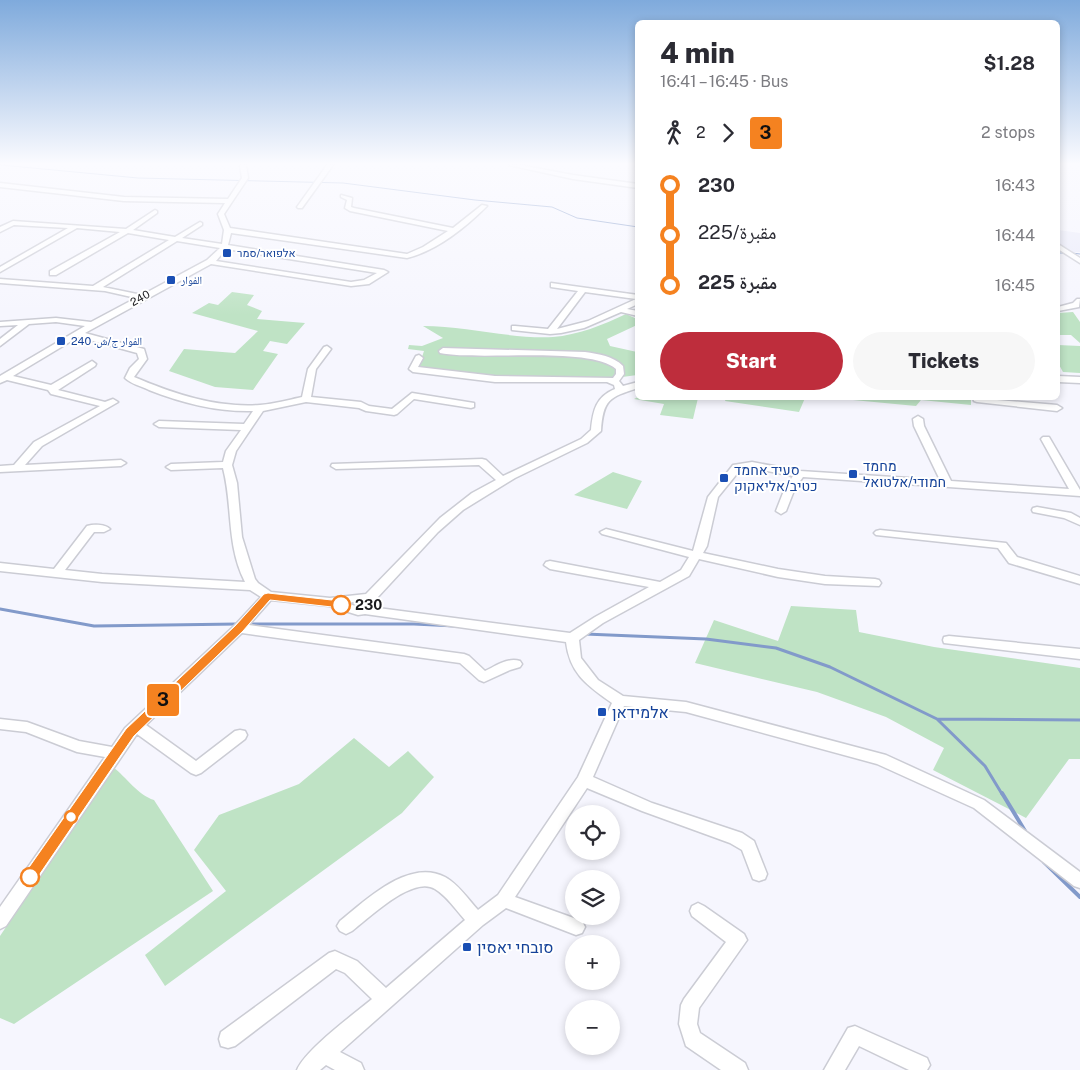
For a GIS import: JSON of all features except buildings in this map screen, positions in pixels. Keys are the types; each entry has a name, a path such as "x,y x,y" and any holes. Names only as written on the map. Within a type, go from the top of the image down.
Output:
{"street":[{"path":"53,273 128,231 152,215"},
{"path":"221,215 228,230 225,246"},
{"path":"377,215 454,230"},
{"path":"228,230 407,256 438,242 473,215"},
{"path":"0,230 13,223 128,231 384,272 366,282 351,284 210,262"},
{"path":"95,288 200,224"},
{"path":"0,270 76,226"},
{"name":"240","path":"5,375 142,297 210,262 218,256 225,246"},
{"path":"1060,247 1080,261"},
{"path":"0,281 95,288 142,297"},
{"path":"554,285 635,298"},
{"path":"550,332 583,289"},
{"path":"515,328 550,332 576,327 621,310 635,301"},
{"path":"1060,309 1076,305 1080,301"},
{"path":"621,310 635,313"},
{"path":"0,324 56,320 92,325"},
{"path":"0,343 26,323"},
{"path":"77,334 141,352 144,359 133,370 130,378 176,397 214,406 260,408 306,399 361,405 366,408 394,412 412,396 470,405"},
{"path":"306,399 312,369 326,349"},
{"path":"363,604 386,583 442,521 462,504 503,480 591,436 596,431 596,411 601,401 617,386 620,374 620,368 616,363 592,356 443,351"},
{"path":"420,358 413,369 495,378 600,378 617,386 635,385"},
{"path":"52,388 92,364"},
{"path":"5,375 52,388 54,392 101,403"},
{"path":"1060,379 1080,380"},
{"path":"984,400 1058,411 1055,400"},
{"path":"17,468 38,444 114,402"},
{"path":"253,586 236,537 232,483 227,465 231,451 260,408"},
{"path":"918,419 919,426 947,483"},
{"path":"159,424 248,427"},
{"path":"1046,439 1078,493"},
{"path":"336,466 482,462 503,480"},
{"path":"0,469 121,463"},
{"path":"171,467 227,465"},
{"path":"0,567 102,578 253,586 268,596 363,604 388,613 572,638 600,620 685,573 701,546 713,497 737,467 752,465 800,474 1078,493"},
{"path":"781,511 790,488 800,474"},
{"path":"1037,510 1067,515 1080,522"},
{"path":"57,573 91,528 104,529"},
{"path":"606,532 696,555 804,578 875,583"},
{"path":"880,533 995,543 1006,546 1013,560 1080,580"},
{"path":"550,565 662,586"},
{"path":"0,921 114,753 137,726 239,628 268,596"},
{"path":"239,628 464,659 484,677 506,666 515,664"},
{"path":"572,638 575,659 593,683 620,701 686,707 881,759 979,804 1080,881"},
{"path":"949,640 1080,654"},
{"path":"308,1070 324,1053 477,920 504,900 584,780 620,701"},
{"path":"0,724 27,727 77,746 114,753"},
{"path":"137,726 196,769 240,736"},
{"path":"584,780 646,807 736,838 748,846 759,874"},
{"path":"346,926 405,883 426,878 439,883 477,920"},
{"path":"504,900 576,927"},
{"path":"698,911 738,940 690,1005 688,1024 693,1039 738,1070"},
{"path":"228,1039 335,959 351,968 386,1000"},
{"path":"834,1070 855,1034 920,1065"},
{"path":"324,1053 354,1070"}],"shaded area":[{"path":"1060,230 1080,233 1080,252 1072,252 1060,245"}],"green space":[{"path":"232,292 254,295 247,305 262,311 257,319 305,323 287,344 270,341 263,351 278,354 253,390 215,387 169,371 184,349 235,353 258,331 192,313 209,303 218,305"},
{"path":"1073,312 1080,322 1080,343 1071,335 1060,335 1060,313"},
{"path":"626,314 635,318 635,326 607,339 610,346 635,352 635,375 615,378 488,378 418,369 424,351 408,349 409,345 422,346 443,338 423,326 520,336 553,337 572,334"},
{"path":"1060,345 1080,346 1080,373 1063,372 1060,367"},
{"path":"640,400 698,400 693,419 660,415 664,404"},
{"path":"725,400 804,400 799,412"},
{"path":"853,400 921,400 916,406"},
{"path":"921,400 971,400 971,405"},
{"path":"613,472 642,481 627,509 574,495"},
{"path":"791,606 856,610 859,632 934,647 1080,668 1080,759 1069,759 1026,818 933,770 944,748 886,717 817,692 695,663 714,620 778,641"},
{"path":"354,738 389,767 408,751 434,777 402,813 165,986 145,955 226,891 194,850 219,815 299,784"},
{"path":"113,767 137,790 154,800 213,891 14,1024 0,1018 0,936"}],"waterway":[{"path":"570,215 577,218 635,227"},
{"path":"1060,253 1066,253"},
{"path":"1072,253 1080,254"},
{"path":"0,609 94,626 237,624"},
{"path":"248,624 414,624 455,626"},
{"path":"585,634 706,639 776,648 830,667 937,719"},
{"path":"937,719 1080,720"},
{"path":"937,719 985,766 1002,794"},
{"path":"1002,793 1025,831"},
{"path":"1044,862 1080,897"}],"bus line":[{"name":"3","path":"30,877 130,732 239,628 268,596 330,602 341,605"}],"place":[{"name":"אלפואר/סמר","path":"227,253"},
{"name":"الفوار","path":"171,280"},
{"name":"الفوار ج/ش. 240","path":"61,341"},
{"name":"מחמד חמודי/אלטואל","path":"853,474"},
{"name":"סעיד אחמד כטיב/אליאקוק","path":"724,478"},
{"name":"230","path":"341,605"},
{"name":"אלמידאן","path":"602,712"},
{"name":"סובחי יאסין","path":"467,947"}]}
